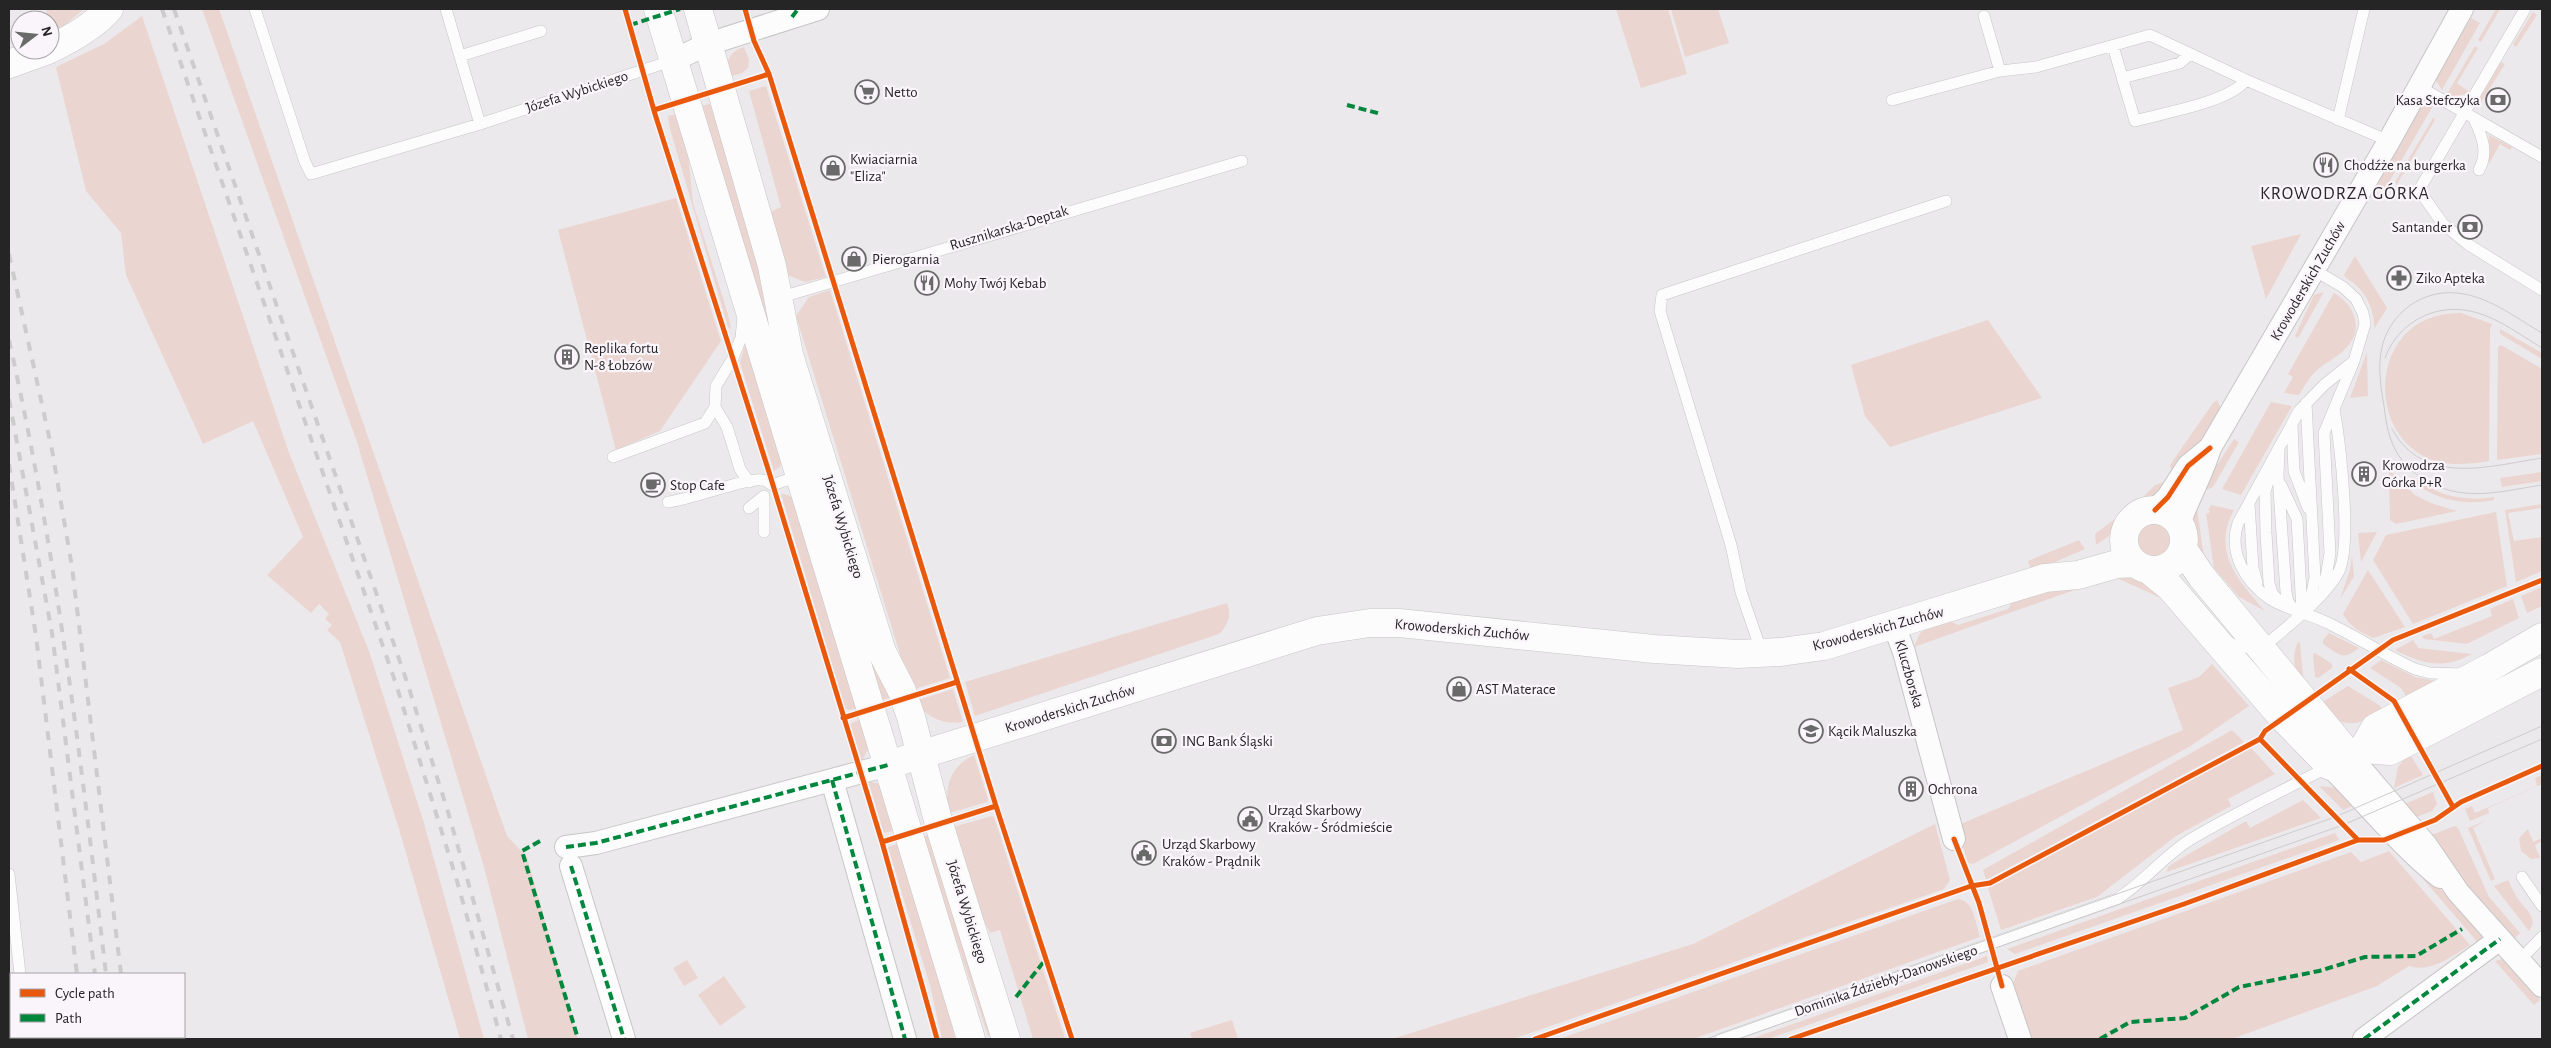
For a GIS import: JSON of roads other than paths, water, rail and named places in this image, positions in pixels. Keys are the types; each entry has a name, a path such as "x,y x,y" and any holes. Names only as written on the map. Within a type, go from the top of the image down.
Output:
{"street":[{"path":"60,44 101,18 109,9"},
{"name":"Józefa Wybickiego","path":"658,9 744,298 971,1039"},
{"name":"Józefa Wybickiego","path":"698,9 772,266 789,355 882,652 902,691 939,824 1006,1039"},
{"path":"674,60 708,44 791,13 818,9"},
{"name":"Krowoderskich Zuchów","path":"2181,536 2188,500 2202,475 2210,448 2420,87 2462,9"},
{"name":"Krowoderskich Zuchów","path":"2155,510 2168,497 2188,466 2210,448"},
{"path":"2542,672 2390,751 2348,757 2283,718 2170,587 2142,566 2125,550 2124,536 2129,525 2138,515 2155,510 2170,515 2181,536 2192,565 2348,757 2368,804 2414,856 2458,892 2542,986"},
{"name":"Krowoderskich Zuchów","path":"2045,578 2074,559 2104,548 2124,536"},
{"path":"2142,566 2168,567 2177,560 2181,536"},
{"name":"Krowoderskich Zuchów","path":"888,765 1318,631 1344,626 1399,623 1654,649 1738,654 1762,653 1824,646 2045,578 2078,575 2116,564 2142,566"},
{"name":"Kluczborska","path":"1894,625 1904,652 1954,839"},
{"path":"2348,757 2375,728 2490,668 2542,637"},
{"path":"624,1039 569,856 596,843 888,765"},
{"path":"832,780 905,1039"},
{"path":"2364,1039 2500,939"},
{"path":"2002,986 2020,1039"}],"lane":[{"name":"Józefa Wybickiego","path":"255,9 305,162 311,174 480,124 674,60"},
{"path":"446,9 480,124"},
{"path":"2338,120 2364,9"},
{"path":"2525,9 2469,116 2419,190 2444,224 2469,244 2542,290"},
{"path":"1984,16 2000,71"},
{"path":"460,56 541,31"},
{"path":"1892,100 2000,71 2036,67 2150,35 2246,80 2389,141"},
{"path":"2113,46 2134,121 2223,96 2238,89 2246,80"},
{"path":"2122,78 2180,63 2190,54"},
{"path":"2420,87 2542,157"},
{"path":"2469,116 2484,139 2484,154 2479,170"},
{"name":"Rusznikarska-Deptak","path":"778,298 1114,197 1242,161"},
{"path":"1762,653 1741,592 1731,545 1660,311 1662,295 1946,201"},
{"path":"2206,630 2236,646 2261,649 2301,609 2324,590 2330,553 2323,438 2327,422 2354,361 2365,324 2362,309 2347,290 2314,270"},
{"path":"614,457 705,423 715,407 716,386 732,358 740,338 744,298"},
{"path":"2301,609 2282,604 2261,592 2253,572 2249,502 2292,423 2306,403 2354,361"},
{"path":"2301,609 2315,584 2306,403"},
{"path":"715,407 727,427 740,468 749,482"},
{"path":"2292,423 2301,609"},
{"path":"2280,445 2278,475 2288,602 2422,672 2453,675 2490,668"},
{"path":"2280,445 2266,486 2264,508 2269,583 2272,593 2282,604"},
{"path":"2293,467 2312,520"},
{"path":"2278,475 2297,520"},
{"path":"668,502 685,500 749,482 761,480 772,485 799,476"},
{"path":"749,508 764,496 764,532"},
{"name":"Dominika Ździebły-Danowskiego","path":"1721,1039 2118,899 2137,887 2158,865 2187,842 2348,757"},
{"path":"9,874 20,973"},
{"path":"2522,877 2542,906"},
{"path":"2520,960 2542,936"}],"tram line":[{"path":"2542,333 2485,300 2464,294 2435,294 2410,305 2391,325 2381,352 2380,365 2380,379 2390,438 2399,456 2416,474 2437,486 2463,493 2490,493 2542,485"},
{"path":"2385,358 2391,345 2410,324 2435,312 2449,310 2463,310 2487,316 2542,348"},
{"path":"2392,429 2405,447 2421,459 2440,466 2480,468 2542,458"},
{"path":"1706,1039 2335,817 2542,726"},
{"path":"1738,1039 2343,825 2542,739"}],"railway":[{"path":"162,9 396,684 457,881 501,1039"},
{"path":"174,9 407,682 448,812 513,1039"},
{"path":"9,254 52,450 72,567 121,973"},
{"path":"9,340 26,419 54,576 77,735 106,973"},
{"path":"9,399 52,633 95,973"},
{"path":"9,464 36,636 77,973"}],"place":[{"name":"Netto","path":"867,92"},
{"name":"Kasa Stefczyka","path":"2498,100"},
{"name":"Chodźże na burgerka","path":"2326,165"},
{"name":"Kwiaciarnia \"Eliza\"","path":"833,168"},
{"name":"Santander","path":"2470,227"},
{"name":"Pierogarnia","path":"854,259"},
{"name":"Ziko Apteka","path":"2399,278"},
{"name":"Mohy Twój Kebab","path":"927,283"},
{"name":"Replika fortu N-8 Łobzów","path":"567,357"},
{"name":"Krowodrza Górka P+R","path":"2364,474"},
{"name":"Stop Cafe","path":"653,485"},
{"name":"AST Materace","path":"1459,689"},
{"name":"Kącik Maluszka","path":"1811,731"},
{"name":"ING Bank Śląski","path":"1164,741"},
{"name":"Ochrona","path":"1911,789"},
{"name":"Urząd Skarbowy Kraków - Śródmieście","path":"1250,819"},
{"name":"Urząd Skarbowy Kraków - Prądnik","path":"1144,853"}],"district":[{"name":"KROWODRZA GÓRKA","path":"2345,194"}]}
